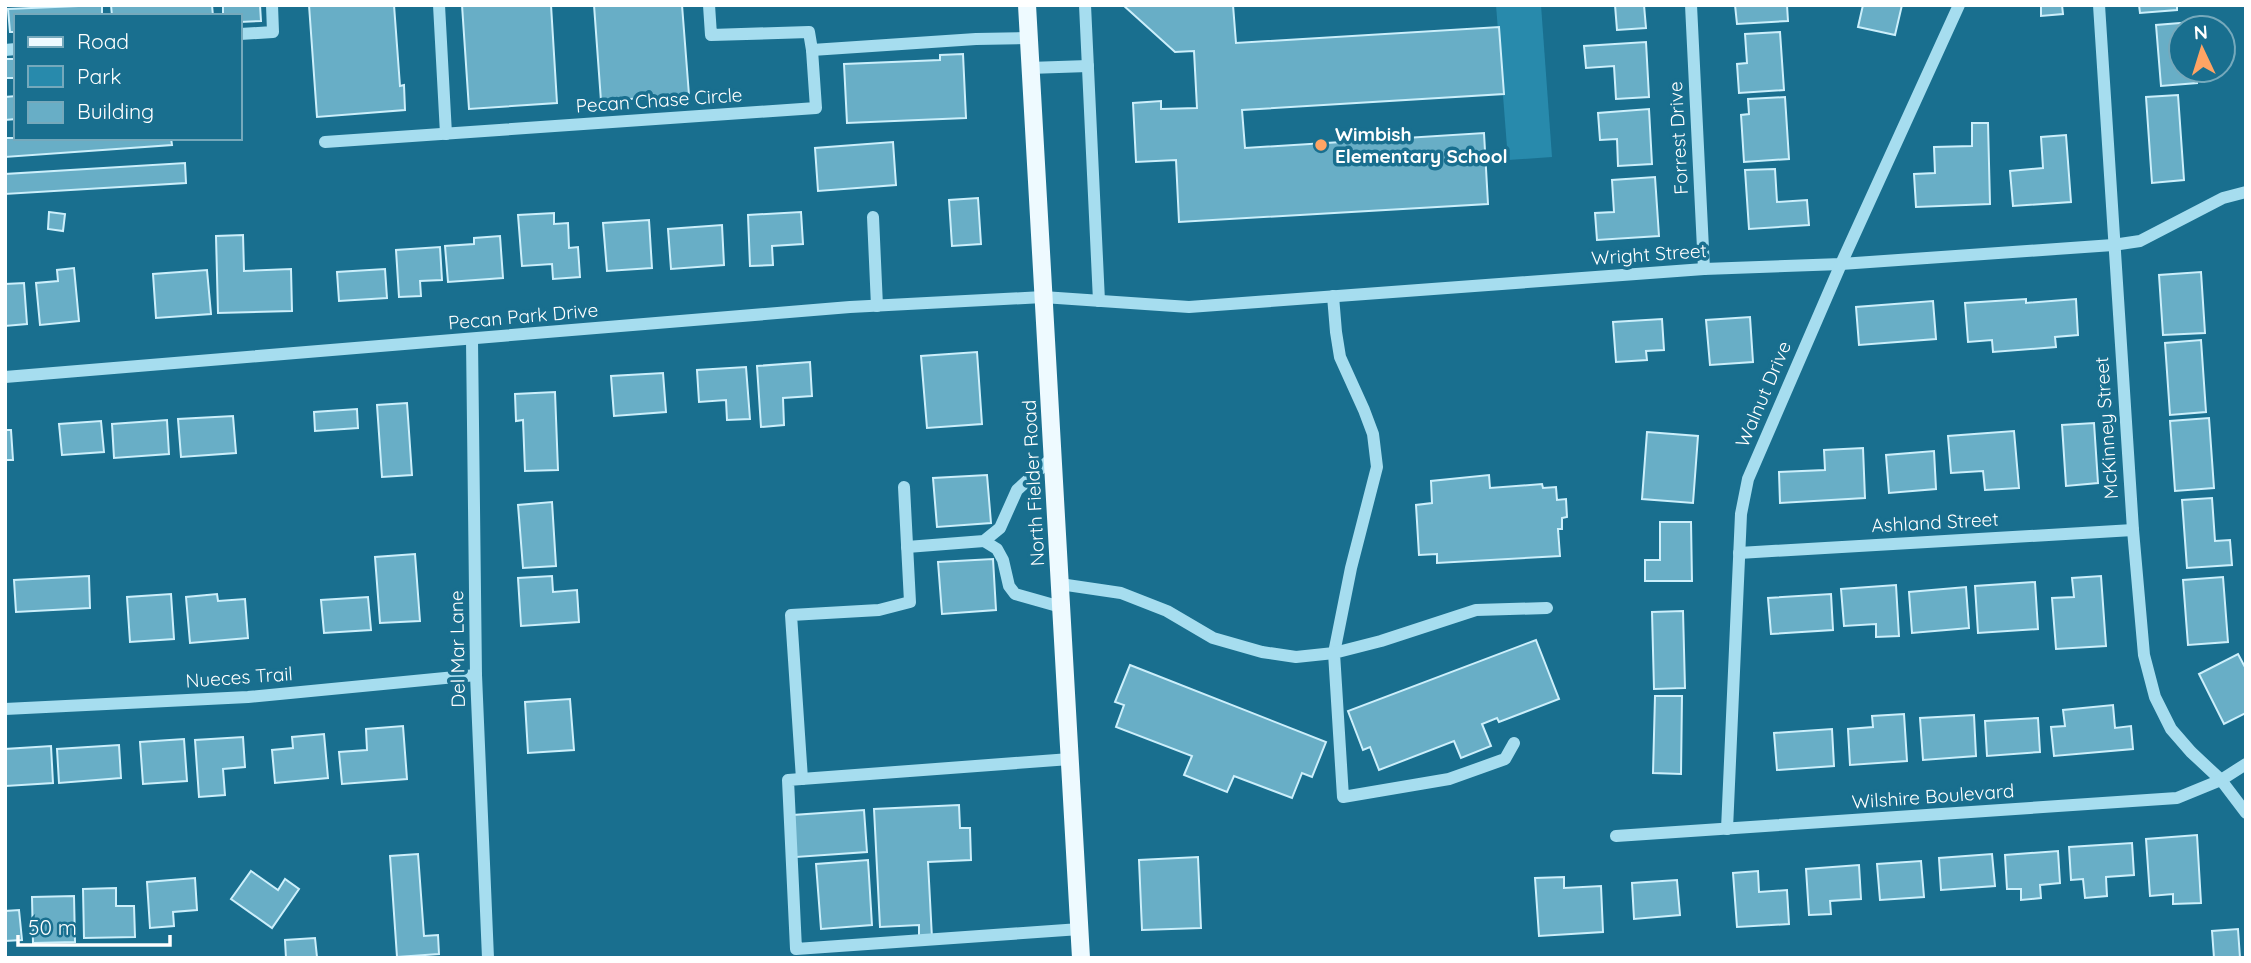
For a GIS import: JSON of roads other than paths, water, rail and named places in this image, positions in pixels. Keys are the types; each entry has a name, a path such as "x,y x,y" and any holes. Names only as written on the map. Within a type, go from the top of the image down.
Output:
{"main road":[{"name":"North Fielder Road","path":"1027,5 1082,958"}],"street":[{"path":"242,34 273,32 272,5"},
{"path":"439,5 446,134"},
{"path":"709,5 711,34 809,32 812,50 1028,38"},
{"path":"1085,5 1099,301"},
{"name":"Forrest Drive","path":"1691,5 1704,268"},
{"name":"Walnut Drive","path":"1727,829 1741,514 1748,479 1841,264 1959,5"},
{"name":"McKinney Street","path":"2099,5 2113,245 2144,655 2155,697 2171,729 2221,780 2246,813"},
{"name":"Pecan Chase Circle","path":"326,142 816,108 812,50"},
{"path":"1029,68 1088,66"},
{"name":"Wright Street","path":"1043,297 1189,307 1704,268 1841,264 2113,245 2140,241 2223,198 2246,192"},
{"path":"873,217 877,306"},
{"path":"1333,296 1340,357 1368,422 1377,467 1334,653 1343,797 1449,779 1504,759 1514,743"},
{"name":"Pecan Park Drive","path":"5,377 877,306 1043,297"},
{"name":"Del Mar Lane","path":"472,340 476,675 488,958"},
{"path":"907,547 984,541 1000,528 1017,490 1053,457"},
{"path":"802,779 791,615 879,610 910,602 904,487"},
{"name":"Ashland Street","path":"1739,553 2133,530"},
{"path":"984,541 997,549 1003,560 1009,586 1015,593 1061,607"},
{"path":"1060,584 1121,593 1167,611 1213,638 1262,652 1296,657 1334,653 1381,641 1476,610 1547,608"},
{"name":"Nueces Trail","path":"5,709 248,697 476,675"},
{"path":"1070,759 788,780 796,948 1080,929"},
{"name":"Wilshire Boulevard","path":"1616,836 2177,799 2221,780 2246,764"}],"place":[{"name":"Wimbish Elementary School","path":"1321,145"}]}
